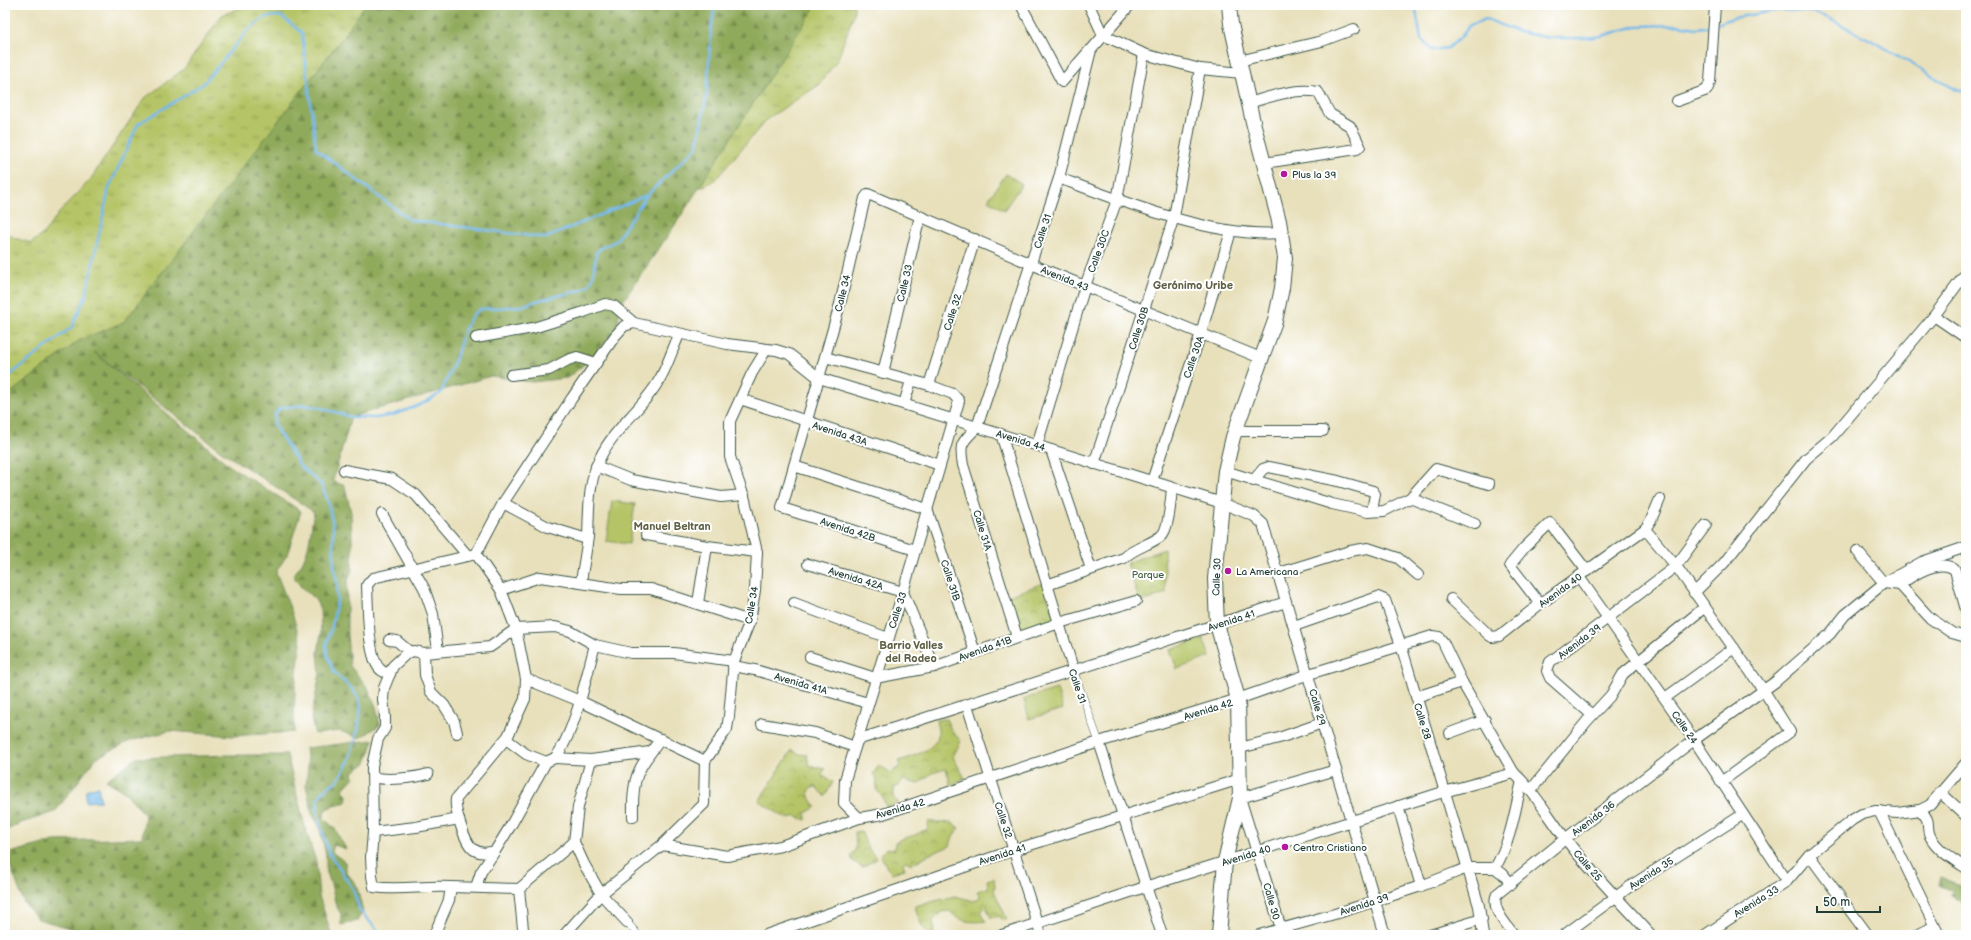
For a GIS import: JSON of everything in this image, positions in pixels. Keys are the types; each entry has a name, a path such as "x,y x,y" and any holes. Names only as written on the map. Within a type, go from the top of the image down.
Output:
{"main road":[{"name":"Calle 30","path":"1218,935 1225,862 1240,798 1238,699 1217,624 1215,579 1225,472 1236,431 1275,321 1282,288 1285,258 1281,233 1231,24 1229,5"}],"street":[{"path":"1021,5 1062,82 1091,50"},
{"path":"1089,5 1103,35 1144,54 1200,69 1241,67 1354,30"},
{"name":"Calle 31","path":"977,427 1059,178 1091,50 1130,5"},
{"path":"1677,101 1707,90 1710,82 1715,5"},
{"name":"Calle 30C","path":"1037,445 1085,286 1117,200 1144,54"},
{"name":"Calle 30B","path":"1094,464 1174,217 1200,69"},
{"path":"1249,103 1306,91 1318,92 1330,114 1350,126 1360,146 1357,149 1329,155 1264,163"},
{"path":"1059,178 1117,200 1174,217 1231,231 1281,233"},
{"name":"Avenida 43","path":"868,194 976,239 1031,264 1262,359"},
{"name":"Calle 34","path":"782,508 825,357 865,198 868,194"},
{"name":"Calle 33","path":"883,373 920,216"},
{"name":"Calle 30A","path":"1152,481 1201,333 1231,231"},
{"name":"Calle 32","path":"929,385 976,239"},
{"path":"1694,594 1724,563 1806,460 1832,437 1934,316 1966,273"},
{"path":"476,338 533,328 605,304 614,306 634,323 679,335 789,354 819,378"},
{"path":"1934,316 1966,338"},
{"path":"390,674 380,670 370,645 367,585 373,578 472,555 503,503 596,363 624,326 634,323"},
{"path":"581,582 588,539 592,489 596,466 604,449 619,428 636,412 658,382 679,335"},
{"name":"Calle 34","path":"705,760 727,729 733,663 750,621 755,590 757,552 744,494 730,457 730,420 752,373 766,350"},
{"path":"511,375 549,370 577,357 596,363"},
{"path":"825,357 929,385"},
{"name":"Avenida 44","path":"819,378 1222,503"},
{"path":"904,404 911,381"},
{"name":"Calle 33","path":"859,818 848,808 843,797 845,780 875,678 903,592 959,401 957,396 929,385"},
{"name":"Avenida 43A","path":"740,399 940,465"},
{"name":"Calle 31A","path":"977,427 963,442 960,449 963,465 1017,637"},
{"path":"1236,431 1323,431"},
{"name":"Calle 31","path":"1001,434 1074,672 1099,742 1145,887 1162,935"},
{"path":"1051,450 1091,569"},
{"path":"596,466 638,481 721,497 744,494"},
{"path":"794,466 927,509"},
{"path":"1253,481 1263,469 1269,467 1345,483 1373,491 1375,494 1372,511"},
{"path":"1225,472 1332,504 1372,511 1388,509 1410,498 1436,469 1489,484"},
{"path":"344,470 392,479 416,495 472,555 501,590 516,629 526,679 525,699 506,739 456,799 454,807 468,843 474,850 485,854 495,851"},
{"path":"1047,585 1124,558 1131,551 1161,536 1166,528 1172,488"},
{"path":"1410,498 1475,524"},
{"name":"Avenida 40","path":"1451,598 1492,637 1499,636 1540,604 1645,529 1651,520 1660,499"},
{"path":"503,503 548,527 588,539"},
{"name":"Calle 29","path":"1222,503 1254,516 1263,524 1309,674 1350,822 1385,935"},
{"name":"Avenida 42B","path":"782,508 915,550"},
{"name":"Calle 31B","path":"927,509 974,652"},
{"path":"382,514 424,588 434,614 438,651"},
{"name":"Calle 24","path":"1540,604 1510,565 1524,548 1550,523 1583,574 1608,619 1694,740 1742,815 1787,881"},
{"path":"1608,619 1676,566 1706,525"},
{"path":"1645,529 1676,566 1694,594 1705,607 1764,691 1790,732 1721,782"},
{"path":"646,535 708,546 757,552"},
{"path":"698,603 708,546"},
{"name":"Avenida 36","path":"1514,935 1495,905 1497,894 1565,839 1694,740 1764,691 1830,634 1845,615 1884,583 1922,562 1966,547"},
{"path":"1279,573 1350,551 1368,548 1398,558 1418,575"},
{"path":"1857,551 1884,583 1900,586 1930,618 1952,633 1966,637"},
{"name":"Avenida 42A","path":"808,564 903,592"},
{"path":"1900,586 1908,579 1928,569 1950,566 1955,570 1966,610"},
{"path":"501,590 540,576 621,589 651,589 750,621"},
{"path":"903,592 934,667"},
{"name":"Calle 28","path":"1294,626 1378,597 1385,600 1401,645 1467,868 1482,919 1484,935"},
{"name":"Avenida 41B","path":"810,657 875,678 934,667 1059,623 1136,601"},
{"path":"794,602 888,638"},
{"name":"Avenida 41","path":"856,743 967,705 1074,672 1286,602"},
{"path":"1238,699 1309,674 1401,645 1432,636 1439,637 1443,642 1462,682 1514,773 1531,790 1592,715 1611,695 1623,674 1705,607"},
{"name":"Avenida 39","path":"1592,715 1550,678 1547,667 1550,662 1608,619"},
{"name":"Avenida 41A","path":"516,629 555,627 570,631 595,645 631,653 674,653 733,663 868,703"},
{"path":"516,629 490,647 424,653 418,651 410,652 394,666 390,674 383,699 385,728 378,739 374,755 372,876 374,887 430,886 519,890 574,842"},
{"path":"389,640 397,641 410,652"},
{"path":"476,887 481,872 551,760 562,750 580,701 595,645"},
{"path":"1665,698 1734,648"},
{"path":"424,653 426,674 431,692 444,705 454,721 457,733"},
{"path":"526,679 580,701 705,760 704,804 662,845 601,894 564,935"},
{"path":"1416,697 1462,682"},
{"name":"Avenida 42","path":"662,845 727,856 781,846 859,818 883,814 1099,742 1238,699"},
{"name":"Calle 32","path":"967,705 1041,935"},
{"path":"1450,733 1483,717"},
{"path":"1240,748 1279,738 1322,723"},
{"path":"762,724 815,733 856,743"},
{"path":"506,739 526,754 551,760 591,760 650,752"},
{"path":"633,817 633,785 642,762 660,739"},
{"path":"591,760 578,807 574,842 584,864 601,894 638,935"},
{"path":"1966,763 1930,805 1920,810 1927,817 1929,823 1929,834 1934,843 1966,868"},
{"path":"1240,798 1336,770"},
{"name":"Avenida 40","path":"1002,935 1145,887 1398,806 1514,773"},
{"path":"373,777 381,779 395,779 428,774"},
{"name":"Avenida 41","path":"766,935 790,931 1014,850 1240,779"},
{"path":"1495,868 1507,842 1515,817 1522,781"},
{"name":"Calle 25","path":"1531,790 1565,839 1615,897 1651,935"},
{"path":"1940,792 1966,816"},
{"name":"Calle 30","path":"1240,798 1282,932"},
{"path":"1398,806 1421,886"},
{"name":"Avenida 33","path":"1705,935 1787,881 1809,855 1852,820 1862,814 1875,810 1880,812 1897,813 1920,810"},
{"path":"1880,812 1936,931 1917,935"},
{"name":"Avenida 35","path":"1564,935 1615,897 1742,815"},
{"path":"373,832 459,819"},
{"path":"1809,855 1868,935"},
{"path":"1467,868 1495,868 1503,874 1510,884"},
{"name":"Avenida 39","path":"1259,935 1282,932 1421,886 1467,868"},
{"path":"434,935 449,900 451,887"},
{"path":"519,890 525,935"},
{"path":"1430,935 1482,919"}],"green space":[{"path":"249,5 854,5 854,13 838,59 819,85 767,119 716,179 702,187 686,189 124,322 5,400 5,232 14,238 31,243 43,234 59,213 90,180 145,98 184,69 222,15"},
{"path":"365,5 816,5 679,219 621,304 616,330 592,358 567,378 532,382 491,376 351,417 333,481 345,486 351,513 352,569 347,584 347,635 350,666 368,688 376,707 380,725 360,738 339,731 315,734 311,719 320,673 318,653 321,633 320,609 315,599 301,587 293,575 299,568 306,553 314,512 221,451 94,352 230,466 301,511 287,555 276,572 292,613 301,642 295,688 294,732 232,736 170,731 130,741 96,758 55,812 21,823 5,831 5,397 80,340 124,322 348,30"},
{"path":"1006,174 1022,184 1004,210 988,200"},
{"path":"612,501 635,504 629,544 606,541"},
{"name":"Parque","path":"1164,549 1166,593 1140,603 1127,563"},
{"path":"1043,583 1057,622 1018,633 1008,596"},
{"path":"1203,638 1210,657 1177,669 1170,650"},
{"path":"1057,689 1063,709 1029,719 1024,699"},
{"path":"946,719 952,731 961,741 953,757 965,778 951,786 946,769 932,773 918,784 903,780 898,787 895,787 893,797 899,803 886,807 883,798 876,789 877,779 873,774 879,765 891,773 900,766 898,761 921,753 932,746 938,736 936,720"},
{"path":"374,740 366,763 353,772 354,777 343,789 347,796 346,802 328,808 324,812 324,818 335,829 346,849 334,845 332,852 346,863 346,872 356,884 363,911 357,921 341,925 341,914 336,906 326,870 326,855 319,825 312,814 306,785 308,766 306,748"},
{"path":"792,750 798,754 807,755 809,765 825,769 821,775 833,782 825,797 816,787 811,788 808,794 816,807 806,813 806,820 795,816 787,819 759,801"},
{"path":"287,755 305,827 316,861 319,896 331,933 326,935 90,934 38,919 24,903 6,854 54,841 142,838 145,815 127,794 106,780 136,758"},
{"path":"929,821 940,823 951,822 959,828 952,839 950,846 928,855 912,864 905,861 903,863 905,869 892,873 887,868 880,854 888,848 895,850 895,842 927,830"},
{"path":"861,831 868,848 877,859 862,867 853,861 851,857 856,849 855,832"},
{"path":"1941,877 1953,883 1966,886 1966,905 1950,894 1953,891 1939,885"},
{"path":"994,878 994,891 1007,919 1002,920 1000,916 991,918 986,906 981,911 986,921 976,922 961,920 950,911 941,912 933,921 935,930 932,935 925,930 919,919 915,906 955,896 974,901 980,897 977,891 988,888 987,880"}],"water":[{"path":"98,786 101,801 86,802 86,790"}],"waterway":[{"path":"5,379 72,327 86,295 109,188 138,124 203,84 248,30 265,17 281,16 302,33 316,149 410,220 546,238 647,195 696,148 707,94 711,29 715,5"},
{"path":"1415,5 1421,39 1432,50 1448,48 1461,37 1470,25 1486,19 1519,32 1550,38 1587,38 1602,36 1636,26 1677,25 1697,28 1712,26"},
{"path":"1717,24 1733,18 1780,10 1812,12 1828,18 1880,45 1951,87 1966,92"},
{"path":"382,935 360,911 353,889 329,853 317,814 318,799 324,790 338,780 349,761 358,730 361,707 358,697 352,689 334,672 327,654 326,645 332,626 337,600 333,525 328,502 321,484 301,467 277,430 274,422 275,414 280,408 303,405 318,407 351,417 376,418 393,415 420,405 441,393 456,358 463,333 472,315 481,309 523,306 532,302 582,290 589,285 593,278 596,253 601,248 616,241 647,195"}],"place":[{"name":"Plus la 39","path":"1284,174"},
{"name":"La Americana","path":"1228,571"},
{"name":"Centro Cristiano","path":"1285,847"}],"district":[{"name":"Gerónimo Uribe","path":"1193,285"},
{"name":"Manuel Beltran","path":"672,526"},
{"name":"Barrio Valles del Rodeo","path":"911,651"}]}
